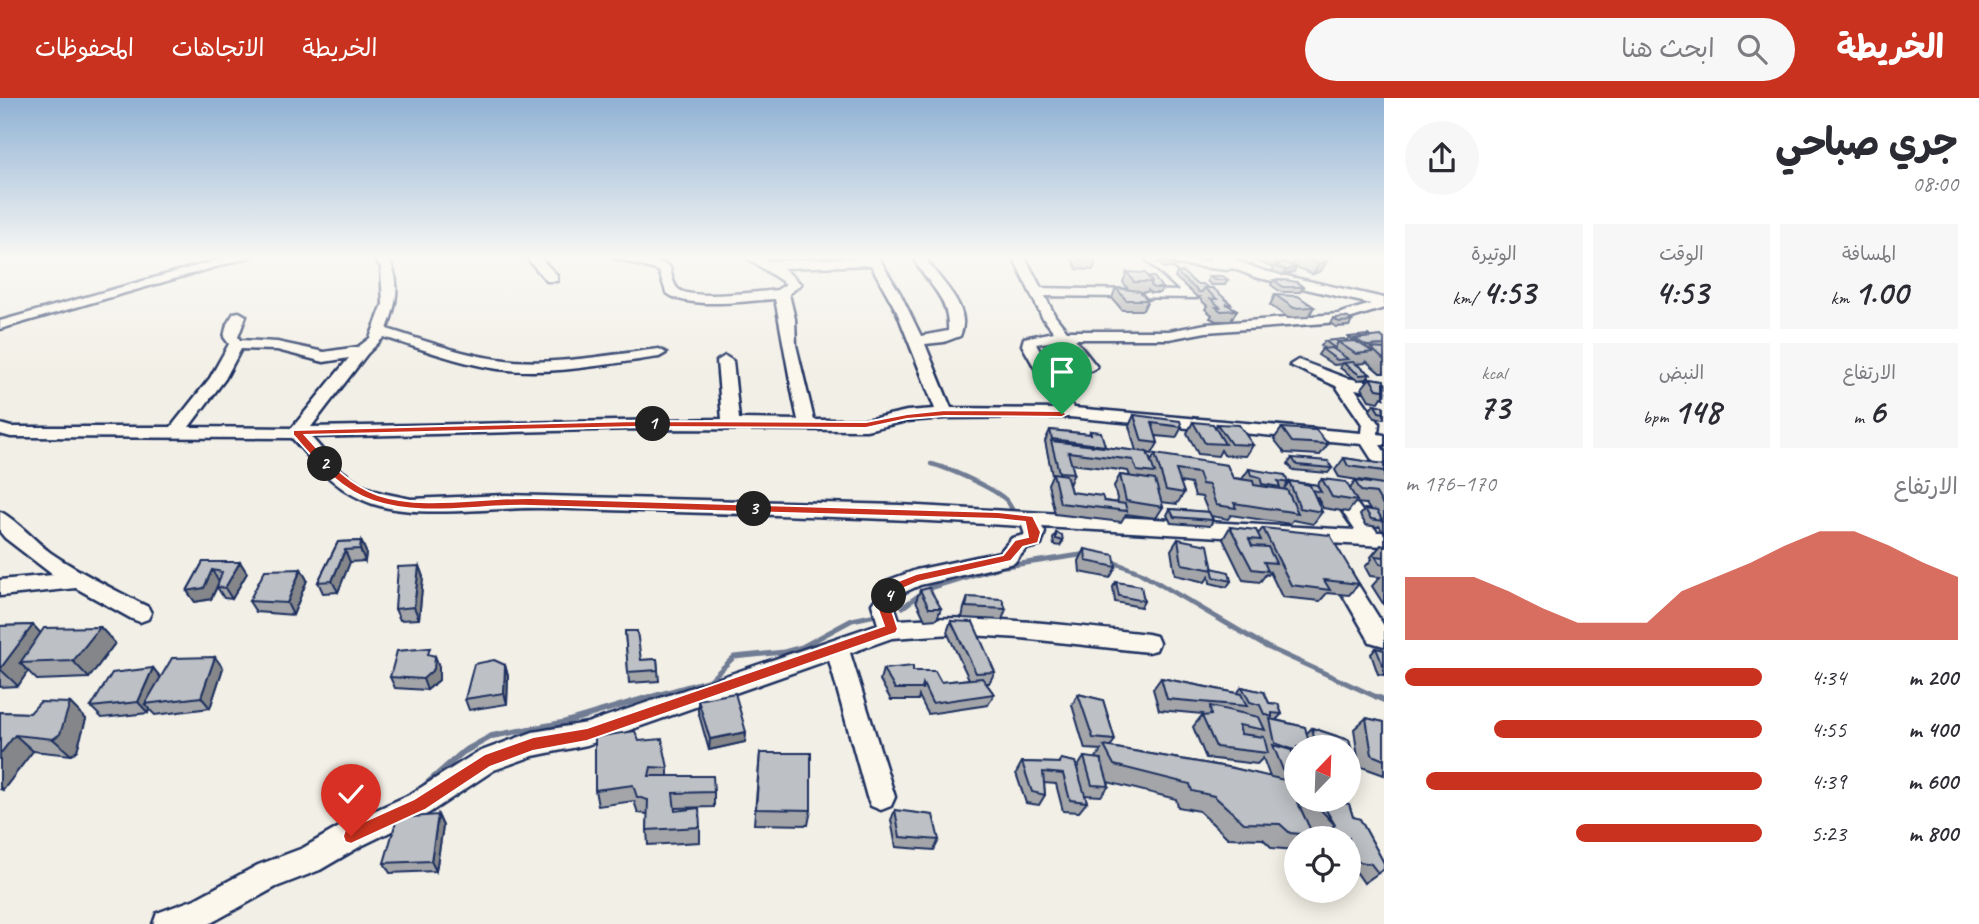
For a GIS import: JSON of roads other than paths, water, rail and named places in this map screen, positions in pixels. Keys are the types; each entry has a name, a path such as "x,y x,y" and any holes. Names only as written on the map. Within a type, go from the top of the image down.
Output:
{"street":[{"path":"0,325 106,296"},
{"path":"297,432 362,351 376,340 390,304 389,296"},
{"path":"680,296 693,298 748,296"},
{"path":"783,296 788,319 789,345 807,424"},
{"path":"892,296 915,341 945,413"},
{"path":"915,341 944,338 955,333 957,324 944,296"},
{"path":"1038,296 1049,317 1089,367"},
{"path":"1349,296 1384,303"},
{"path":"1068,412 1029,345 1029,341 1035,338 1063,335 1169,335 1206,328 1339,318 1384,303"},
{"path":"236,344 231,337 239,316"},
{"path":"379,331 453,354 501,364 581,363 659,353"},
{"path":"236,344 277,346 324,357 362,351"},
{"path":"176,432 207,393 236,344"},
{"path":"725,361 731,424"},
{"path":"1298,365 1340,382 1384,389"},
{"path":"1340,382 1371,423 1384,464"},
{"path":"4,435 731,424 866,425 907,416 945,413 1068,412 1216,428 1376,440"},
{"path":"1091,413 1097,434"},
{"path":"297,432 333,473 356,490 378,499 411,505 505,501 900,512 1378,539"},
{"path":"1312,486 1337,489 1378,539"},
{"path":"0,519 9,531 35,551 140,613"},
{"path":"891,629 883,604 897,586 916,578 1007,558 1019,543 1034,540 1035,532 1029,519"},
{"path":"1317,534 1378,636 1384,637"},
{"path":"0,588 80,580"},
{"path":"168,924 202,912 268,875 310,859 419,804 485,761 533,744 587,734 891,629 952,625 1021,629 1148,643"},
{"path":"837,649 881,797"}],"waterway":[{"path":"931,464 992,490 1006,500 1015,514"},
{"path":"903,607 929,588 999,567 1087,554"},
{"path":"1110,561 1139,572 1267,647 1381,699"},
{"path":"643,699 710,680 734,657 784,652 802,647 852,620 876,615"},
{"path":"423,787 463,752 492,736 562,723 649,697"},
{"path":"1377,697 1384,700"}]}
